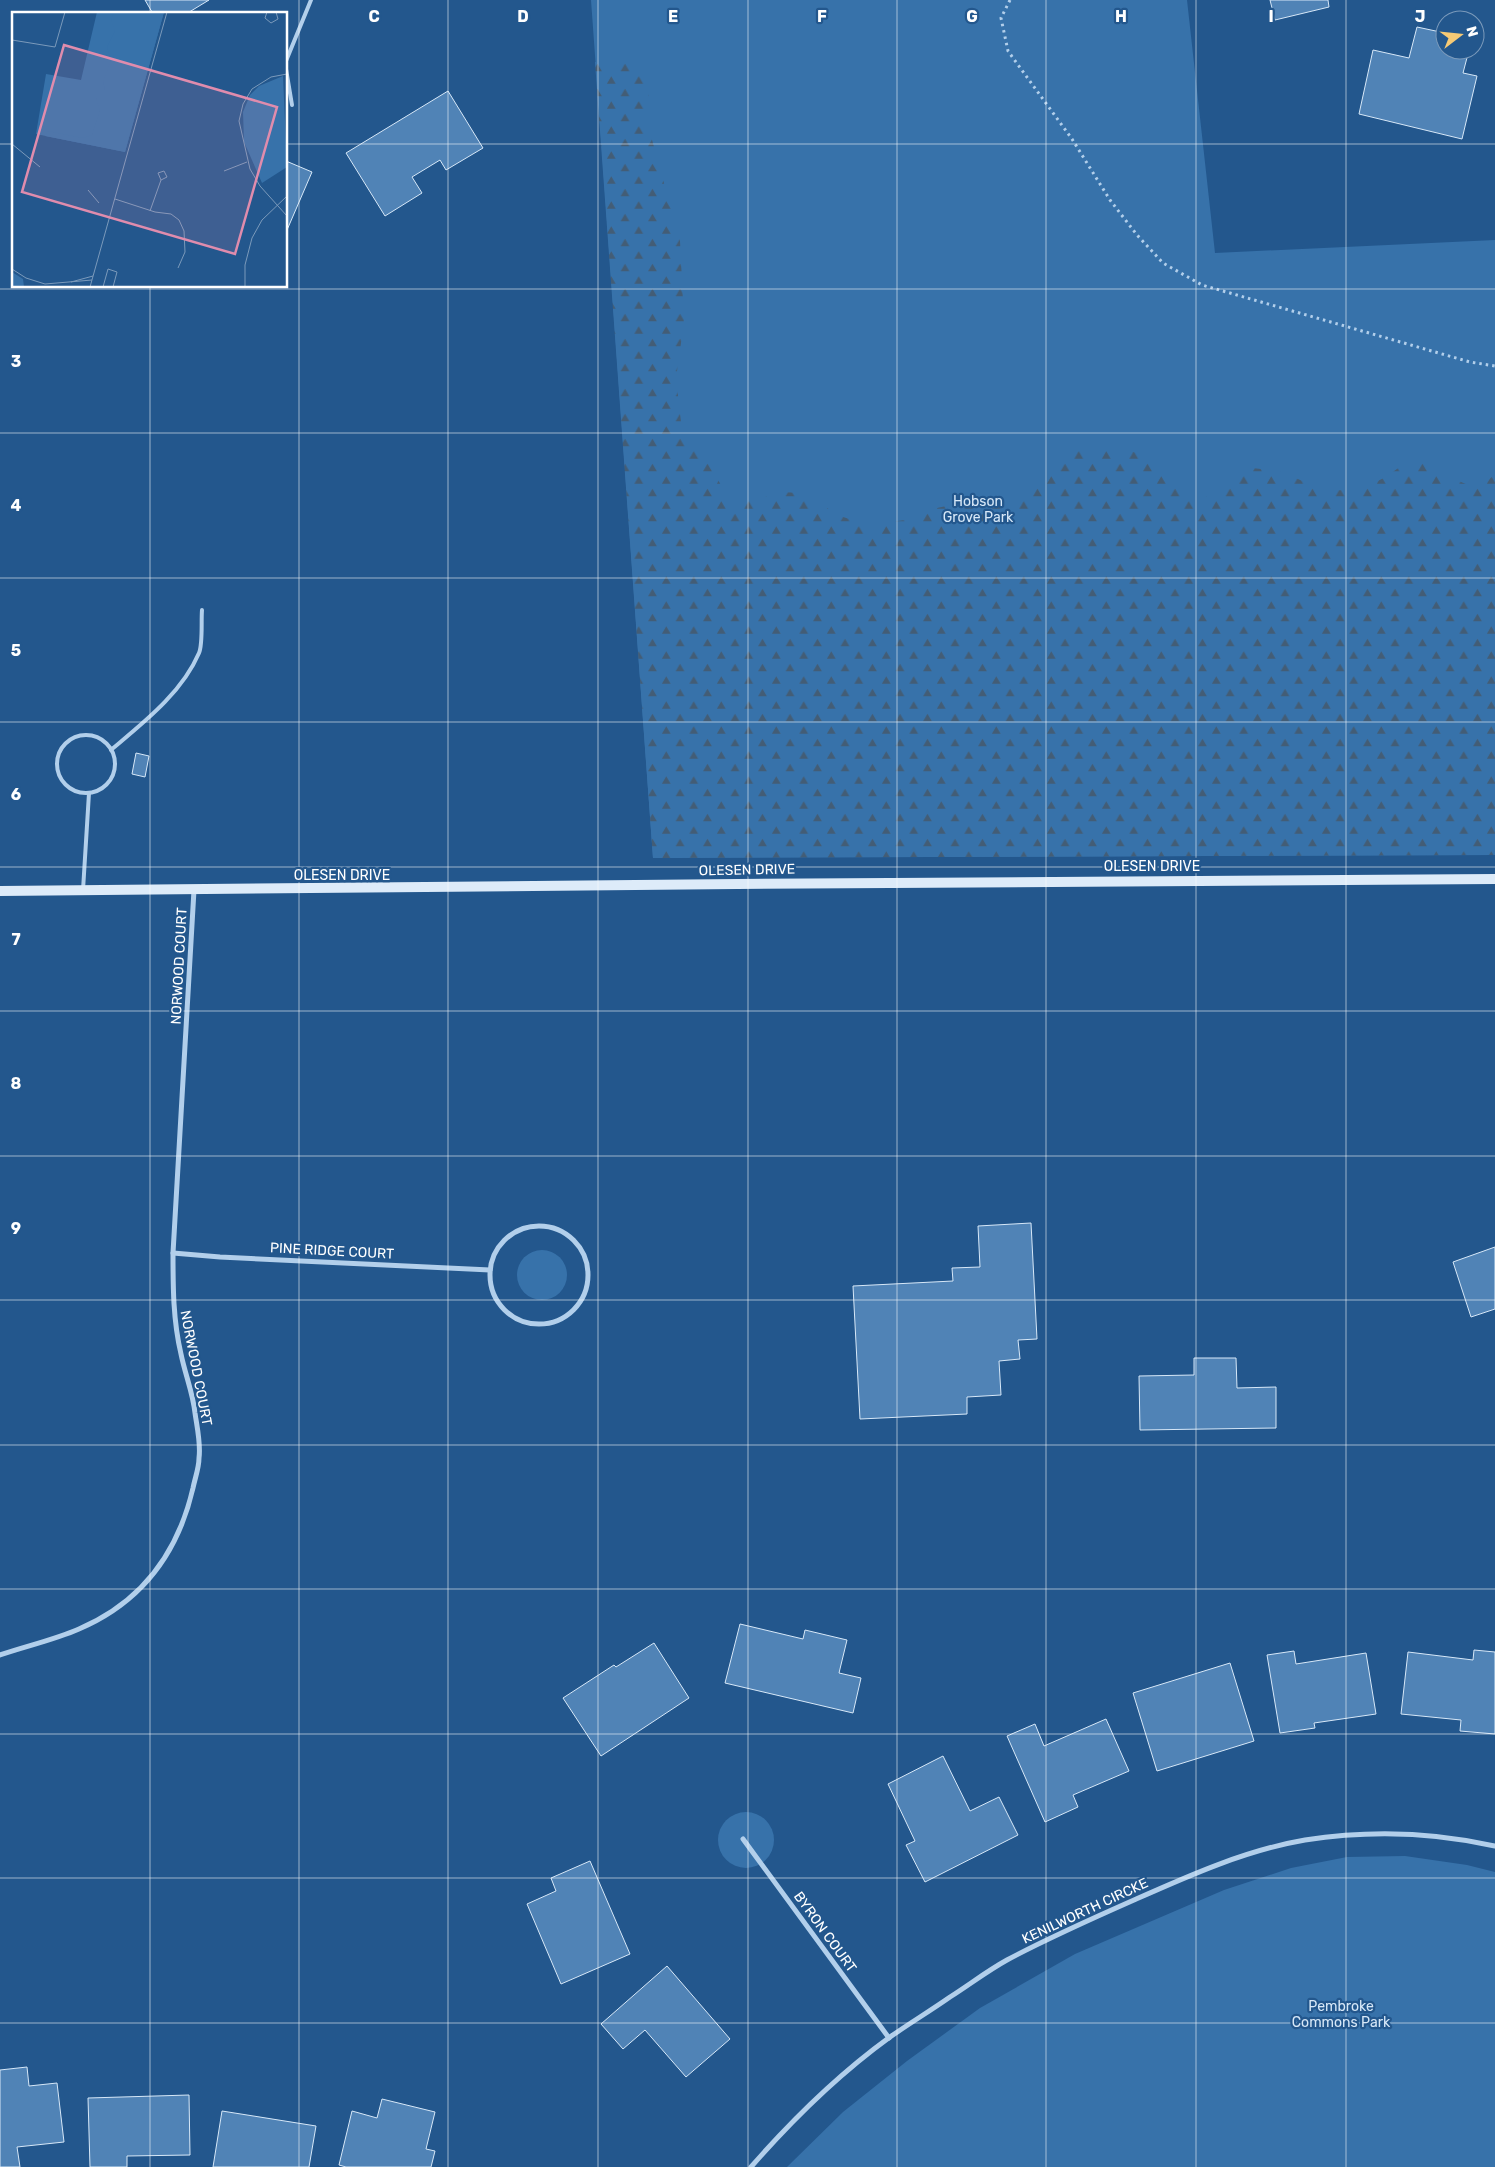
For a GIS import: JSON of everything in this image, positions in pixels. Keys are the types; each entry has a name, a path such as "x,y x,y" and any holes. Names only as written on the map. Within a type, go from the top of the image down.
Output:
{"street":[{"name":"OLESEN DRIVE","path":"0,891 948,881 1495,879"},
{"name":"NORWOOD COURT","path":"0,1655 79,1630 113,1611 135,1595 155,1573 169,1551 184,1521 200,1457 195,1411 181,1354 172,1304 173,1252 194,890"},
{"path":"545,1226 560,1230 573,1239 582,1251 588,1266 589,1281 584,1296 576,1309 557,1321 549,1324 534,1325 519,1321 506,1312 496,1300 491,1286 490,1270 494,1255 503,1242 515,1232 530,1227 545,1226"},
{"name":"PINE RIDGE COURT","path":"173,1252 220,1257 490,1270"},
{"name":"KENILWORTH CIRCKE","path":"751,2167 836,2082 889,2038 1005,1961 1049,1938 1176,1881 1254,1852 1305,1840 1350,1835 1390,1833 1425,1835 1495,1846"},
{"name":"BYRON COURT","path":"743,1839 889,2038"}],"lane":[{"path":"288,56 311,0"},
{"path":"288,81 292,105"},
{"path":"110,750 153,714 178,686 200,652 202,610"},
{"path":"83,735 97,737 108,746 115,758 114,772 107,784 96,792 89,793 82,793 69,788 60,777 57,764 60,750 70,740 83,735"},
{"path":"83,890 89,793"}],"path":[{"path":"1010,0 1001,18 1008,52 1072,139 1110,200 1137,235 1163,262 1202,285 1470,362 1495,366"}],"green space":[{"name":"Hobson Grove Park","path":"591,0 1187,0 1215,253 1495,240 1495,855 653,858"},
{"path":"595,62 625,63 645,78 649,89 646,118 680,241 684,322 676,378 682,431 711,467 729,500 756,500 779,492 802,493 840,516 868,525 905,520 932,509 956,504 983,511 1015,501 1034,485 1049,464 1081,447 1119,448 1141,454 1181,493 1197,500 1225,490 1252,468 1279,471 1326,491 1360,489 1384,478 1407,462 1426,461 1445,475 1468,485 1484,484 1495,474 1495,855 653,858"},
{"path":"537,1250 547,1250 560,1257 567,1270 567,1280 560,1293 547,1300 537,1300 528,1296 521,1289 517,1280 517,1270 521,1261 528,1254"},
{"path":"740,1812 752,1812 762,1816 770,1824 774,1840 770,1856 762,1864 752,1868 740,1868 730,1864 722,1856 718,1846 718,1834 722,1824 730,1816"},
{"name":"Pembroke Commons Park","path":"1405,1856 1467,1865 1495,1872 1495,2167 787,2167 843,2112 907,2061 980,2008 1075,1954 1224,1890 1291,1868 1347,1857"}],"building":[{"path":"145,0 209,0 189,12 152,12"},
{"path":"1270,0 1328,0 1329,7 1275,20"},
{"path":"1417,27 1435,31 1435,60 1466,60 1463,73 1477,76 1462,139 1359,114 1373,50 1409,58"},
{"path":"448,91 483,148 446,170 440,160 412,177 422,193 385,216 346,153"},
{"path":"288,162 312,172 288,228"},
{"path":"136,753 149,756 145,777 132,774"},
{"path":"1031,1223 1037,1339 1018,1340 1020,1359 999,1361 1001,1395 967,1397 967,1414 860,1419 853,1286 953,1281 952,1268 980,1267 978,1226"},
{"path":"1495,1247 1495,1309 1471,1317 1453,1262"},
{"path":"1194,1358 1236,1358 1237,1388 1276,1387 1276,1428 1140,1430 1139,1376 1194,1375"},
{"path":"740,1624 803,1639 805,1630 847,1640 839,1673 861,1678 853,1713 725,1683"},
{"path":"654,1643 689,1698 601,1756 563,1698 614,1665 616,1667"},
{"path":"1474,1650 1495,1652 1495,1734 1460,1731 1461,1720 1401,1714 1408,1652 1473,1660"},
{"path":"1294,1651 1296,1664 1366,1653 1376,1714 1314,1723 1315,1728 1280,1733 1267,1655"},
{"path":"1230,1663 1254,1741 1157,1771 1133,1693"},
{"path":"1106,1719 1129,1771 1073,1795 1078,1807 1045,1822 1007,1736 1035,1724 1044,1746"},
{"path":"943,1756 970,1811 999,1797 1018,1835 925,1882 906,1845 915,1841 888,1784"},
{"path":"590,1861 630,1954 561,1984 527,1904 556,1891 551,1878"},
{"path":"667,1966 730,2039 686,2077 645,2030 623,2049 601,2024"},
{"path":"27,2067 29,2086 57,2083 64,2142 17,2147 20,2167 0,2167 0,2070"},
{"path":"189,2095 190,2155 127,2156 127,2167 90,2167 88,2098"},
{"path":"382,2099 435,2112 426,2149 435,2151 431,2167 346,2167 339,2165 352,2111 377,2118"},
{"path":"222,2111 316,2126 309,2167 213,2167"}]}
